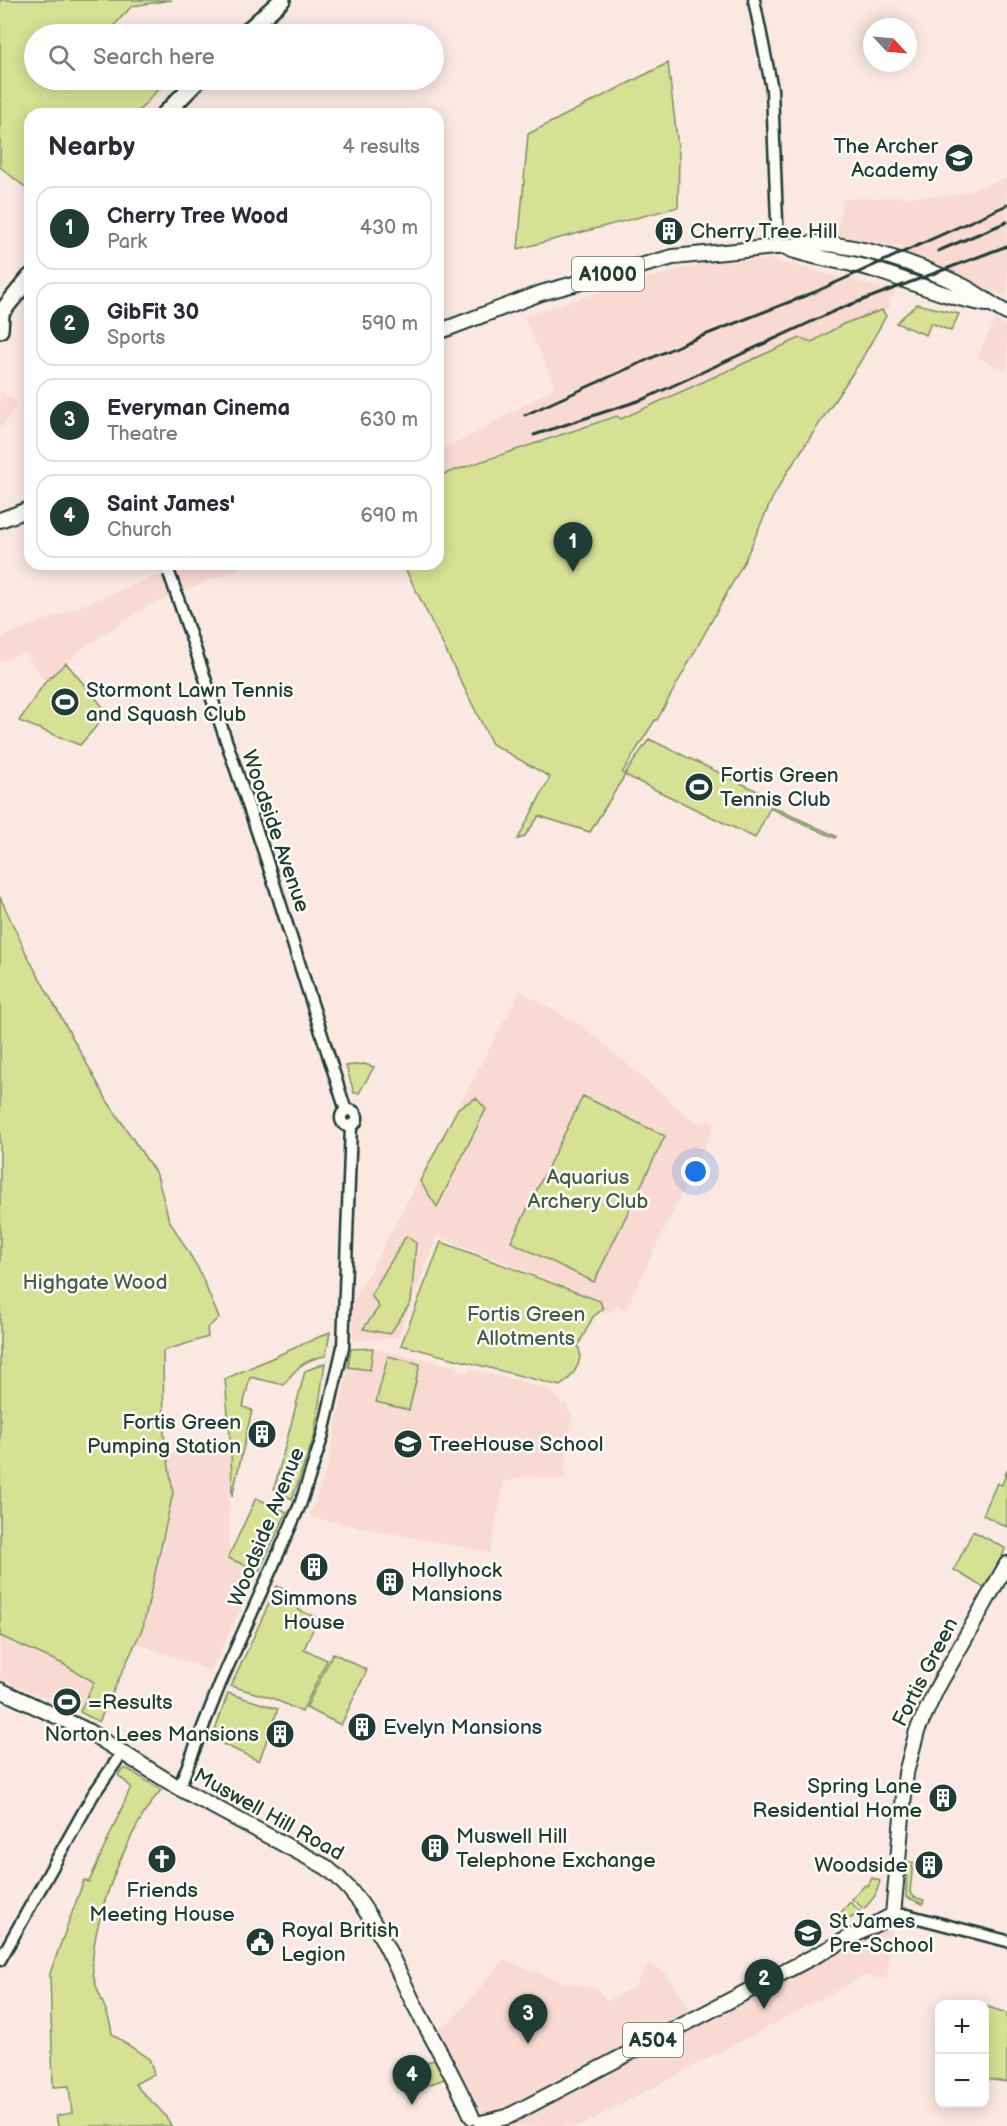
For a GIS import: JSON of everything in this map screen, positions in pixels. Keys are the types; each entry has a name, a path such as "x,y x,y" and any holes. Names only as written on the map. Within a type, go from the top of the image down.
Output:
{"highway":[{"path":"255,24 282,0"},
{"path":"171,108 188,90"},
{"path":"0,330 1,314 24,284"}],"main road":[{"name":"A1000","path":"444,330 529,297 687,254 780,248 817,243 839,245 905,262 961,285 1007,313"},
{"name":"A1000","path":"780,248 874,270 965,300 989,304"},
{"path":"0,520 24,511"},
{"name":"Fortis Green","path":"893,1915 906,1773 917,1731 937,1688 1007,1564"},
{"name":"Muswell Hill Road","path":"0,1690 86,1730 180,1788 326,1867 343,1880 356,1895 378,1931 475,2123"},
{"name":"A504","path":"475,2123 507,2117 893,1915"}],"street":[{"path":"754,0 772,89 780,248"},
{"name":"Woodside Avenue","path":"168,570 265,855 346,1111 353,1111 357,1115 357,1120 351,1125 343,1347 322,1438 300,1505 220,1684 180,1788"},
{"path":"0,1960 93,1795 122,1753"},
{"path":"893,1915 907,1914 1007,1941"}],"shaded area":[{"path":"1007,178 1007,297 896,251 902,247 899,245 892,246 837,234 843,199 955,195"},
{"path":"770,259 896,292 889,301 890,307 886,309 843,324 811,342 628,424 617,416 578,427 444,474 444,448 467,438 555,387 524,316 624,284 702,264"},
{"path":"995,320 1007,326 1007,370 977,358"},
{"path":"0,391 18,403 0,430"},
{"path":"235,570 148,606 80,650 45,682 25,652 0,662 0,638 169,571"},
{"path":"520,991 583,1026 692,1120 705,1124 708,1119 716,1123 626,1309 616,1304 610,1313 603,1309 600,1301 437,1236 398,1338 353,1341 353,1303"},
{"name":"TreeHouse School","path":"373,1348 458,1367 460,1372 466,1373 470,1369 551,1389 560,1402 568,1404 567,1410 572,1412 564,1480 527,1476 505,1482 490,1553 313,1518 310,1514 327,1469 348,1367 369,1370"},
{"path":"231,1448 228,1557 259,1571 211,1671 136,1643 143,1627 173,1493 167,1454"},
{"path":"0,1636 63,1664 94,1682 80,1712 0,1679"},
{"path":"893,1915 887,1979 864,1976 581,2126 480,2126 430,2032 452,2020 503,1960 559,1981 596,1988 607,2001 635,1986 649,1962 666,1973 696,2017"}],"green space":[{"path":"0,0 172,0 132,6 115,24 24,24 24,90 158,90 141,108 24,108 24,186 0,167"},
{"path":"668,63 679,156 678,207 518,249 528,134"},
{"path":"917,304 959,314 951,331 931,323 926,335 896,323"},
{"path":"882,310 886,316 860,362 788,471 772,499 744,562 657,720 622,773 625,774 649,739 774,799 771,806 836,836 835,838 770,808 755,838 625,775 590,832 539,816 524,837 518,839 550,777 492,744 406,570 444,570 444,474 617,416 621,419 800,338 812,342 843,324"},
{"name":"Stormont Lawn Tennis and Squash Club","path":"66,663 108,713 80,745 19,721 45,682"},
{"name":"Highgate Wood","path":"0,897 29,959 108,1102 157,1175 169,1220 198,1268 219,1318 207,1328 208,1337 163,1351 164,1435 173,1493 143,1627 99,1722 80,1712 94,1682 63,1664 0,1636"},
{"path":"364,1064 374,1067 359,1093 354,1093 346,1066"},
{"name":"Aquarius Archery Club","path":"583,1096 665,1136 594,1282 511,1242"},
{"path":"476,1098 486,1109 437,1207 420,1181 458,1108"},
{"path":"406,1236 416,1243 411,1302 390,1334 363,1329 379,1307 371,1295"},
{"name":"Fortis Green Allotments","path":"441,1242 600,1301 603,1309 593,1317 578,1346 579,1363 565,1383 560,1386 401,1345"},
{"path":"330,1332 326,1356 302,1365 284,1385 250,1377 243,1407 252,1410 232,1497 231,1448 225,1379"},
{"path":"373,1348 370,1370 348,1367 351,1349"},
{"path":"388,1356 420,1364 409,1410 376,1402"},
{"path":"325,1363 314,1437 292,1499 274,1489 305,1371"},
{"path":"1007,1470 1007,1527 983,1515 997,1483 1002,1485"},
{"path":"256,1498 287,1512 259,1571 228,1558"},
{"path":"973,1531 1005,1548 991,1592 954,1570"},
{"path":"277,1586 293,1594 299,1610 321,1620 315,1625 304,1649 327,1660 302,1712 272,1698 231,1686"},
{"path":"333,1653 367,1670 341,1725 306,1708"},
{"path":"228,1693 278,1709 259,1761 212,1739"},
{"path":"122,1769 128,1769 161,1790 137,1827 113,1877 97,1929 93,1953 93,1973 109,2017 112,2034 149,2059 154,2074 135,2084 165,2115 171,2126 58,2126 56,2116 72,2113 69,2086 53,2087 50,1973 84,1880 89,1882 131,1787 118,1775"},
{"path":"907,1862 913,1862 910,1892 914,1897 924,1900 923,1904 906,1897"},
{"path":"872,1878 880,1881 875,1896 864,1909 852,1899 865,1885 868,1886"},
{"path":"850,1902 861,1912 832,1929 829,1925 839,1919 838,1916"},
{"path":"989,2007 1007,2013 1007,2082 989,2080"},
{"path":"442,2057 452,2076 420,2088 414,2067"}],"railway":[{"path":"525,415 687,342 815,292 1007,205"},
{"path":"938,251 1007,222"},
{"path":"534,435 644,399 839,309 1007,246"}],"place":[{"name":"The Archer Academy","path":"959,158"},
{"name":"Cherry Tree Hill","path":"669,231"},
{"name":"Cherry Tree Wood","path":"573,572"},
{"name":"Stormont Lawn Tennis and Squash Club","path":"65,702"},
{"name":"Fortis Green Tennis Club","path":"699,787"},
{"name":"Fortis Green Pumping Station","path":"262,1434"},
{"name":"TreeHouse School","path":"408,1444"},
{"name":"Simmons House","path":"314,1567"},
{"name":"Hollyhock Mansions","path":"390,1582"},
{"name":"=Results","path":"67,1702"},
{"name":"Evelyn Mansions","path":"362,1727"},
{"name":"Norton Lees Mansions","path":"280,1734"},
{"name":"Spring Lane Residential Home","path":"943,1798"},
{"name":"Muswell Hill Telephone Exchange","path":"435,1848"},
{"name":"Friends Meeting House","path":"162,1859"},
{"name":"Woodside","path":"929,1865"},
{"name":"St James Pre-School","path":"808,1933"},
{"name":"Royal British Legion","path":"260,1942"},
{"name":"GibFit 30","path":"764,2009"},
{"name":"Everyman Cinema","path":"528,2044"},
{"name":"Saint James'","path":"412,2105"}]}
